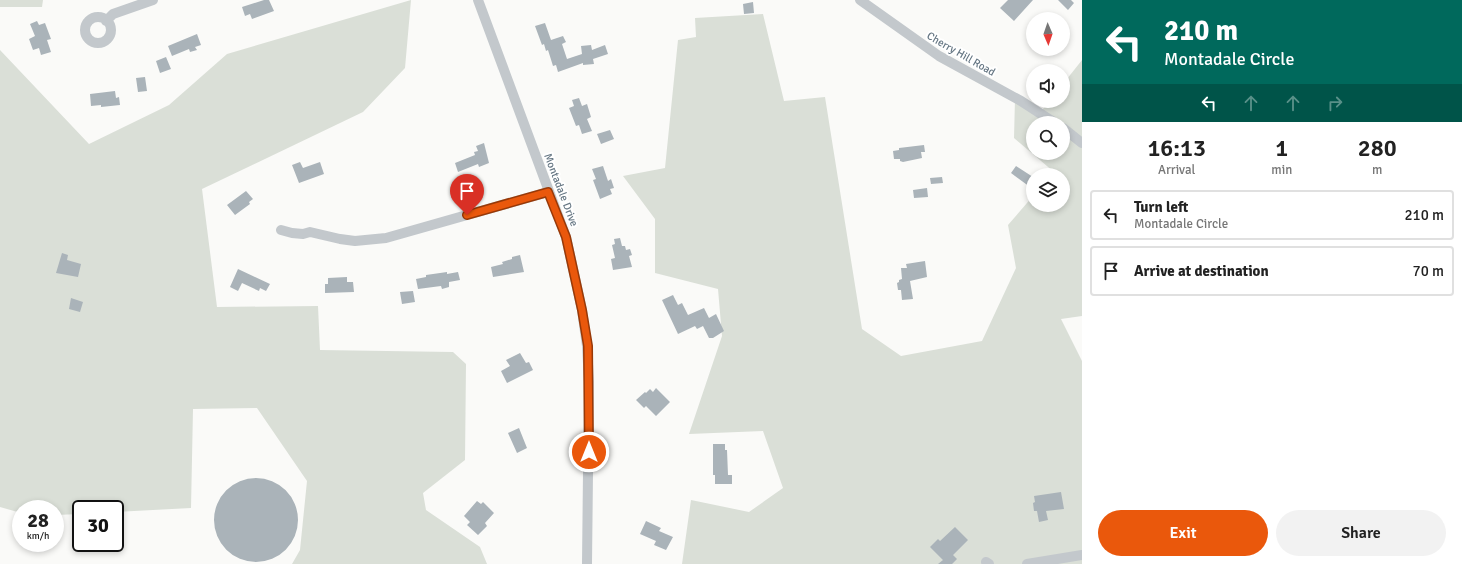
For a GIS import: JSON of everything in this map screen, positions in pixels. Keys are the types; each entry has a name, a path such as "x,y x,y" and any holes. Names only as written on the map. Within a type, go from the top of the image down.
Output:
{"street":[{"path":"106,20 114,14 153,0"},
{"name":"Montadale Drive","path":"478,0 548,192 566,237 571,255 588,346 588,564"},
{"name":"Cherry Hill Road","path":"860,0 938,56 1021,101 1044,116"},
{"path":"1070,134 1082,143"},
{"path":"281,230 292,233 310,232 340,239 371,240 386,238 548,192"},
{"path":"1027,564 1082,555"}],"shaded area":[{"path":"0,0 43,0 42,7 0,7"},
{"path":"411,0 405,68 363,112 202,189 217,307 318,306 320,350 453,352 466,364 465,460 423,493 426,510 480,547 487,564 292,564 300,550 307,481 257,408 193,409 191,508 124,512 124,500 72,500 72,514 64,515 64,500 12,500 12,510 0,507 0,50 89,144 169,105 227,54"},
{"path":"763,14 784,101 825,97 862,329 901,356 982,341 1016,268 1008,225 1026,204 1026,212 1070,212 1070,168 1049,168 1040,160 1070,160 1070,116 1026,116 1026,148 1014,138 1015,99 1026,105 1026,108 1031,108 1040,113 1044,108 1070,108 1070,75 1082,60 1082,316 1061,319 1082,361 1082,564 682,564 691,500 749,512 783,488 763,431 689,434 722,336 718,289 655,273 655,219 623,176 665,168 678,40 696,37 695,18"}],"building":[{"path":"264,0 269,0 274,11 252,19 250,14 245,16 242,7"},
{"path":"1008,0 1033,0 1014,21 1000,8"},
{"path":"1058,0 1071,0 1074,3 1068,10"},
{"path":"753,2 754,13 744,14 743,4"},
{"path":"37,21 39,25 45,23 51,39 47,40 51,52 41,55 39,48 33,50 29,39 35,36 30,24"},
{"path":"545,23 551,40 563,36 566,42 562,44 567,59 582,54 581,46 591,45 592,50 605,45 608,54 593,59 594,64 583,65 583,63 558,72 556,65 553,66 548,50 546,51 544,44 542,45 535,26"},
{"path":"197,34 201,45 195,47 197,50 190,52 189,49 172,56 168,46"},
{"path":"166,57 171,69 160,73 156,61"},
{"path":"145,77 147,91 138,92 136,78"},
{"path":"115,91 116,98 119,97 120,105 101,107 101,105 91,106 90,94"},
{"path":"579,98 582,106 587,104 591,117 587,119 592,131 582,134 579,125 576,126 569,108 574,106 572,100"},
{"path":"610,130 614,139 601,144 597,134"},
{"path":"484,143 489,163 479,167 478,164 458,172 455,163 475,155 474,152 478,151 476,146"},
{"path":"924,145 925,152 921,152 922,158 903,162 900,161 900,159 894,159 893,151 899,150 899,148"},
{"path":"300,162 303,168 320,162 324,174 299,183 292,165"},
{"path":"603,166 608,181 611,179 614,188 610,189 612,194 600,199 593,180 596,179 592,169"},
{"path":"1016,166 1026,172 1026,184 1011,173"},
{"path":"942,177 943,183 931,184 930,178"},
{"path":"927,188 928,197 914,198 913,190"},
{"path":"246,191 253,199 249,202 250,204 235,215 227,205"},
{"path":"620,238 622,246 625,246 626,250 630,249 632,255 629,256 632,267 613,270 611,259 615,258 612,245 615,244 614,239"},
{"path":"62,253 68,255 67,260 81,264 78,277 56,273"},
{"path":"520,255 524,272 493,277 491,267 503,264 502,262"},
{"path":"925,261 927,277 910,281 913,299 902,300 901,290 898,290 897,283 902,279 901,268 907,268 906,264"},
{"path":"238,269 270,284 266,291 260,288 259,291 242,283 238,291 230,287"},
{"path":"447,272 447,274 458,272 460,280 449,282 449,287 442,289 441,286 418,289 416,279 426,277 426,275"},
{"path":"347,277 347,282 353,282 354,292 325,293 325,284 328,284 328,278"},
{"path":"413,291 415,302 402,304 400,292"},
{"path":"673,295 678,305 682,303 688,315 704,308 709,318 716,314 724,331 713,338 709,338 703,326 697,329 695,326 678,334 662,300"},
{"path":"71,298 83,302 80,312 69,309"},
{"path":"520,353 526,363 529,362 533,370 507,383 501,371 510,366 506,360"},
{"path":"656,388 670,402 656,416 646,406 644,408 636,400 650,389 653,392"},
{"path":"519,428 527,448 517,453 508,433"},
{"path":"713,444 725,444 725,450 727,450 728,475 732,475 732,484 715,484 715,475 713,475"},
{"path":"256,478 264,479 279,485 291,497 297,512 297,528 291,543 279,555 264,561 256,562 248,561 233,555 221,543 215,528 214,520 215,512 221,497 233,485 248,479"},
{"path":"1061,492 1064,509 1046,511 1048,520 1039,522 1037,511 1034,511 1034,496"},
{"path":"477,501 481,504 483,502 494,513 485,523 487,526 478,535 467,525 470,522 464,516"},
{"path":"646,521 661,528 659,531 673,537 666,550 654,545 656,541 640,534"},
{"path":"955,527 968,540 953,555 957,559 952,564 938,564 943,560 930,547 938,539 940,541"}],"route":[{"path":"467,215 548,192 566,237 571,255 588,346 589,452"}]}
